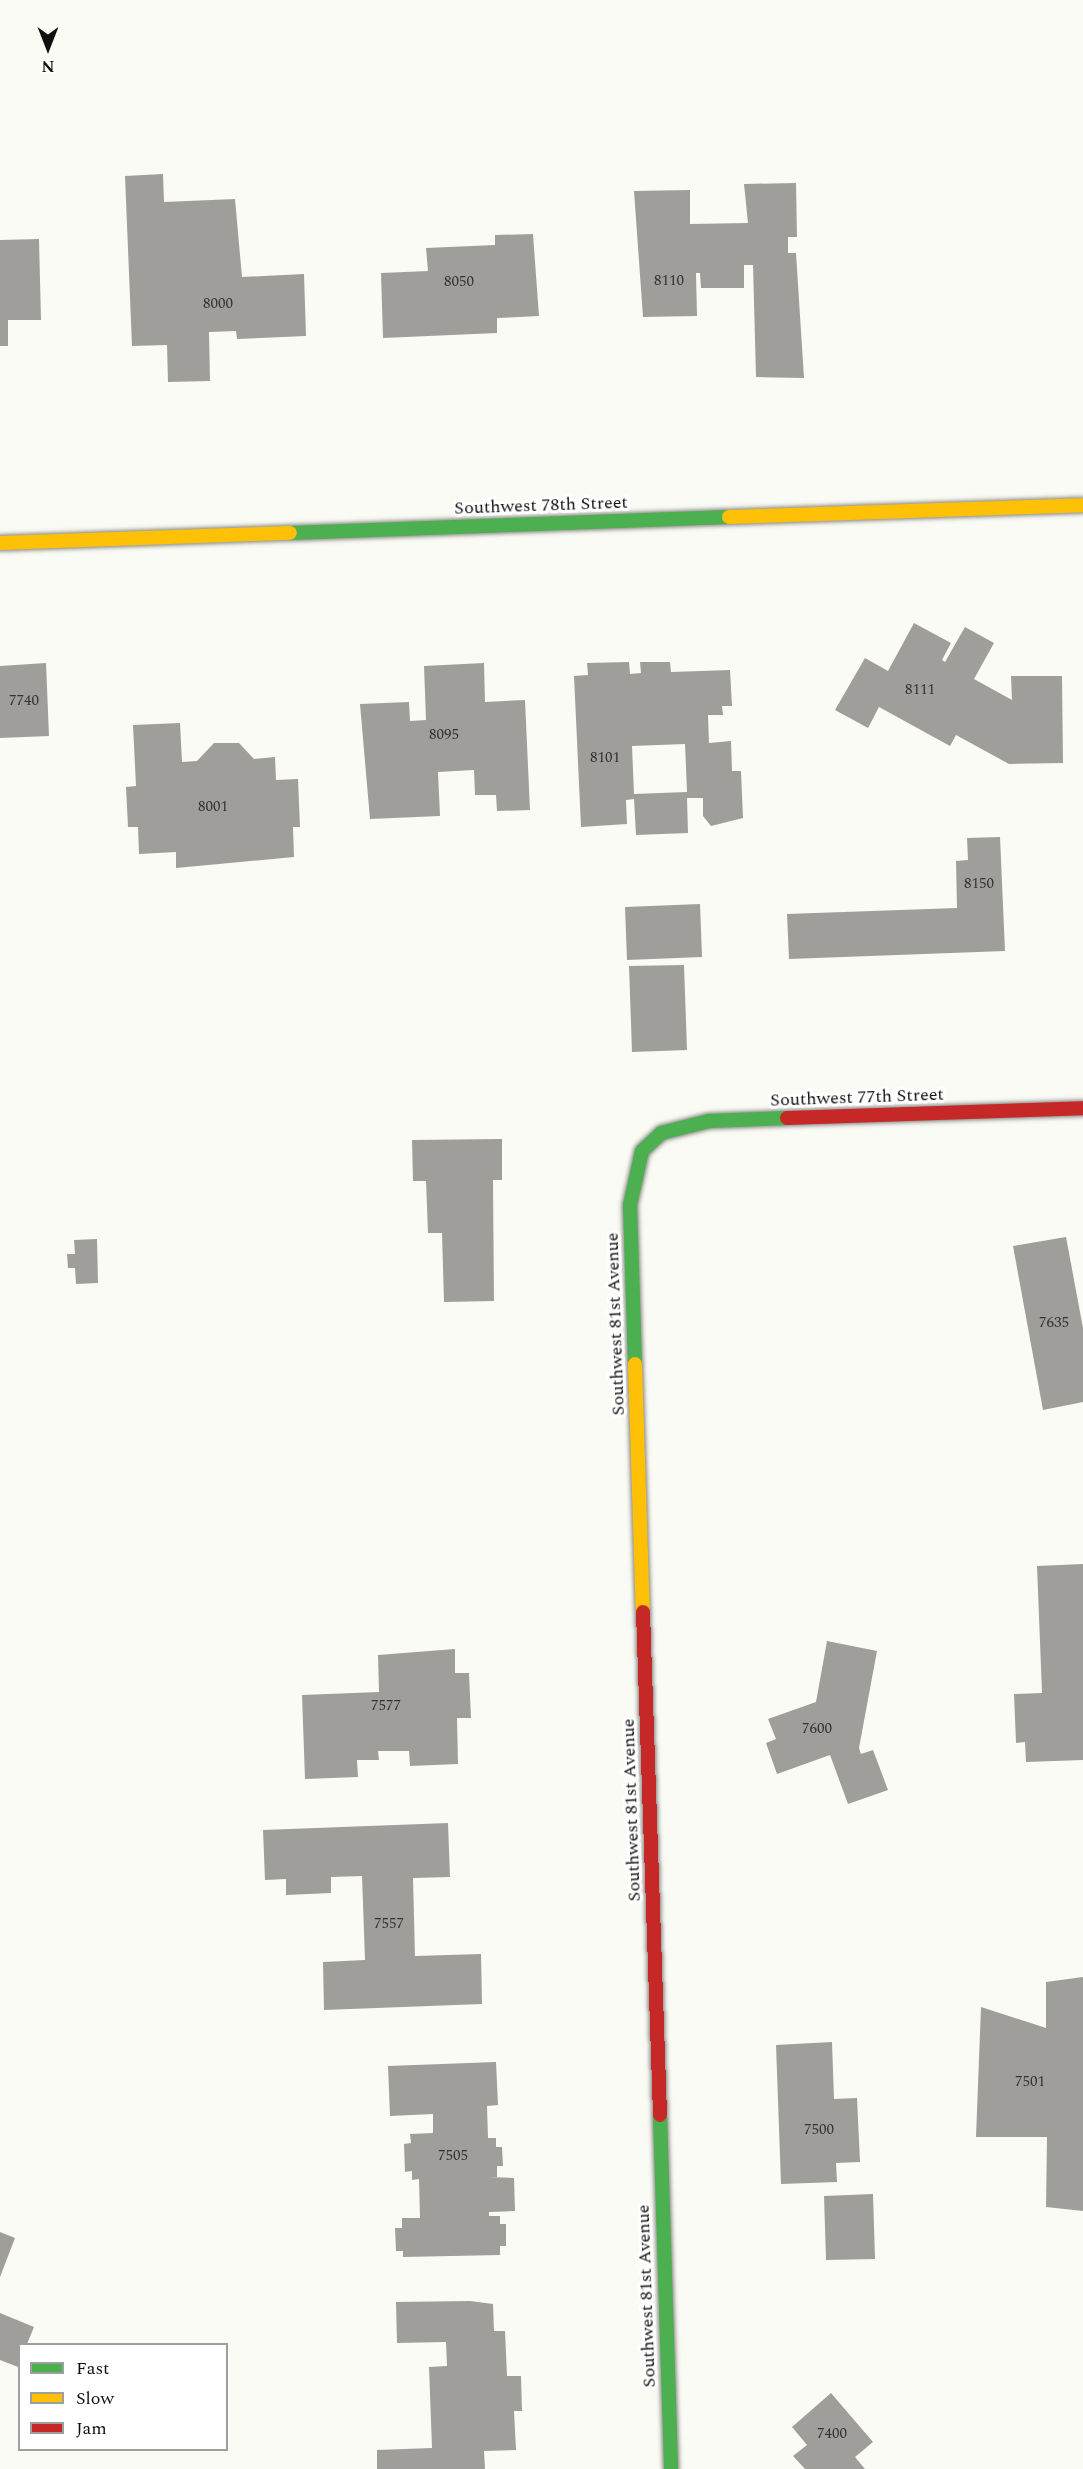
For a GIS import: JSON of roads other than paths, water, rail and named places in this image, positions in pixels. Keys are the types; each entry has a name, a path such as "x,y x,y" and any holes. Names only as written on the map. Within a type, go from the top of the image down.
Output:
{"street":[{"name":"Southwest 78th Street","path":"0,543 1083,505"},
{"name":"Southwest 77th Street","path":"642,1151 661,1133 709,1121 1083,1108"},
{"name":"Southwest 81st Avenue","path":"642,1151 630,1205 671,2469"}]}
